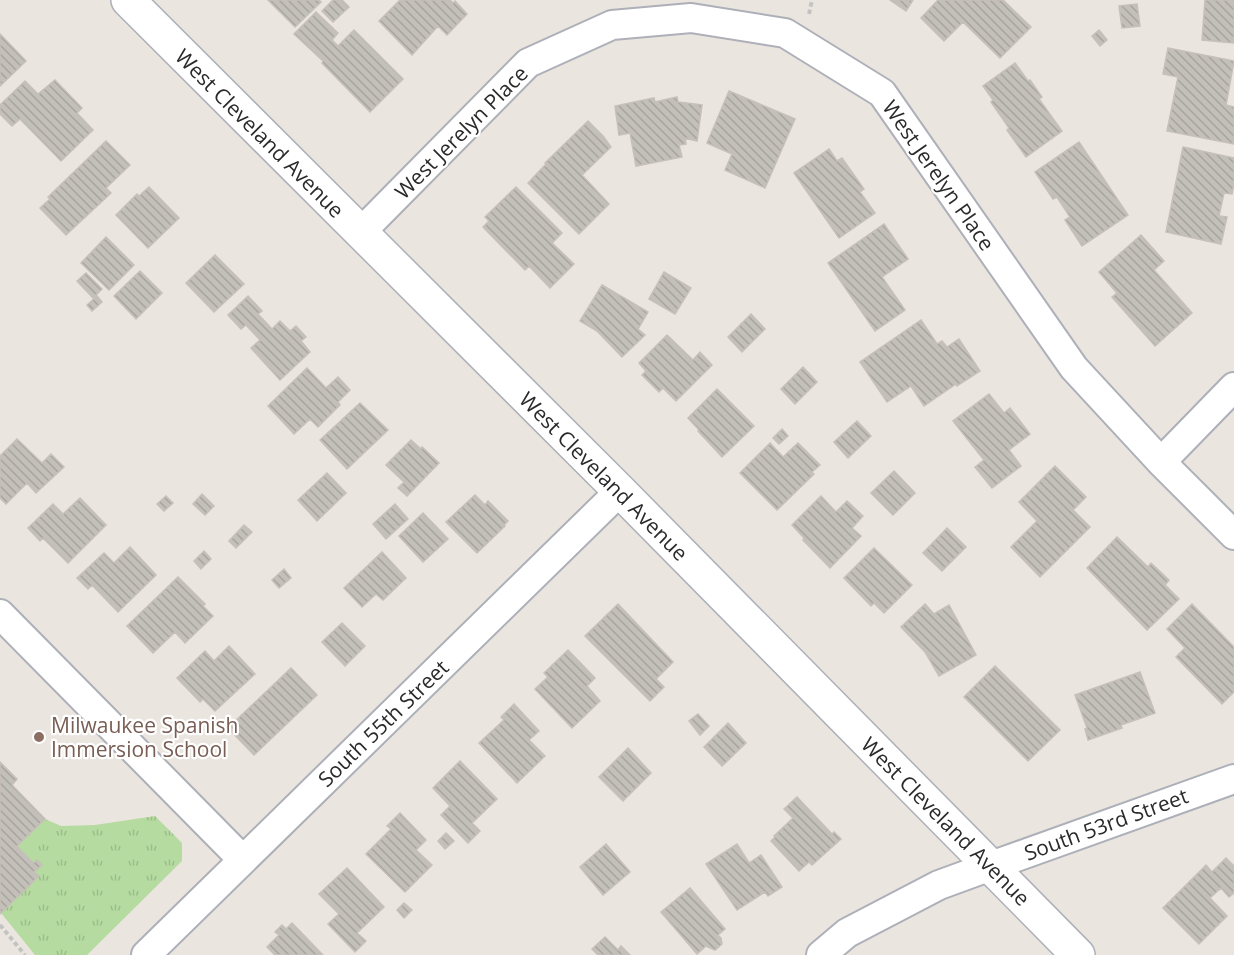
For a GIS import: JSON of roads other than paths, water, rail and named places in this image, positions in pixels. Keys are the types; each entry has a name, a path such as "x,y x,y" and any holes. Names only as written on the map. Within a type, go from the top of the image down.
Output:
{"street":[{"name":"West Cleveland Avenue","path":"128,0 620,491 1078,955"},
{"name":"West Jerelyn Place","path":"360,233 528,63 612,25 691,18 785,33 882,93 1074,368 1161,462 1234,535"},
{"path":"1161,462 1234,387"},
{"name":"South 55th Street","path":"146,955 620,491"},
{"path":"0,614 243,860"},
{"name":"South 53rd Street","path":"821,955 847,933 939,885 1234,779"}],"place":[{"name":"Milwaukee Spanish Immersion School","path":"39,737"}]}
